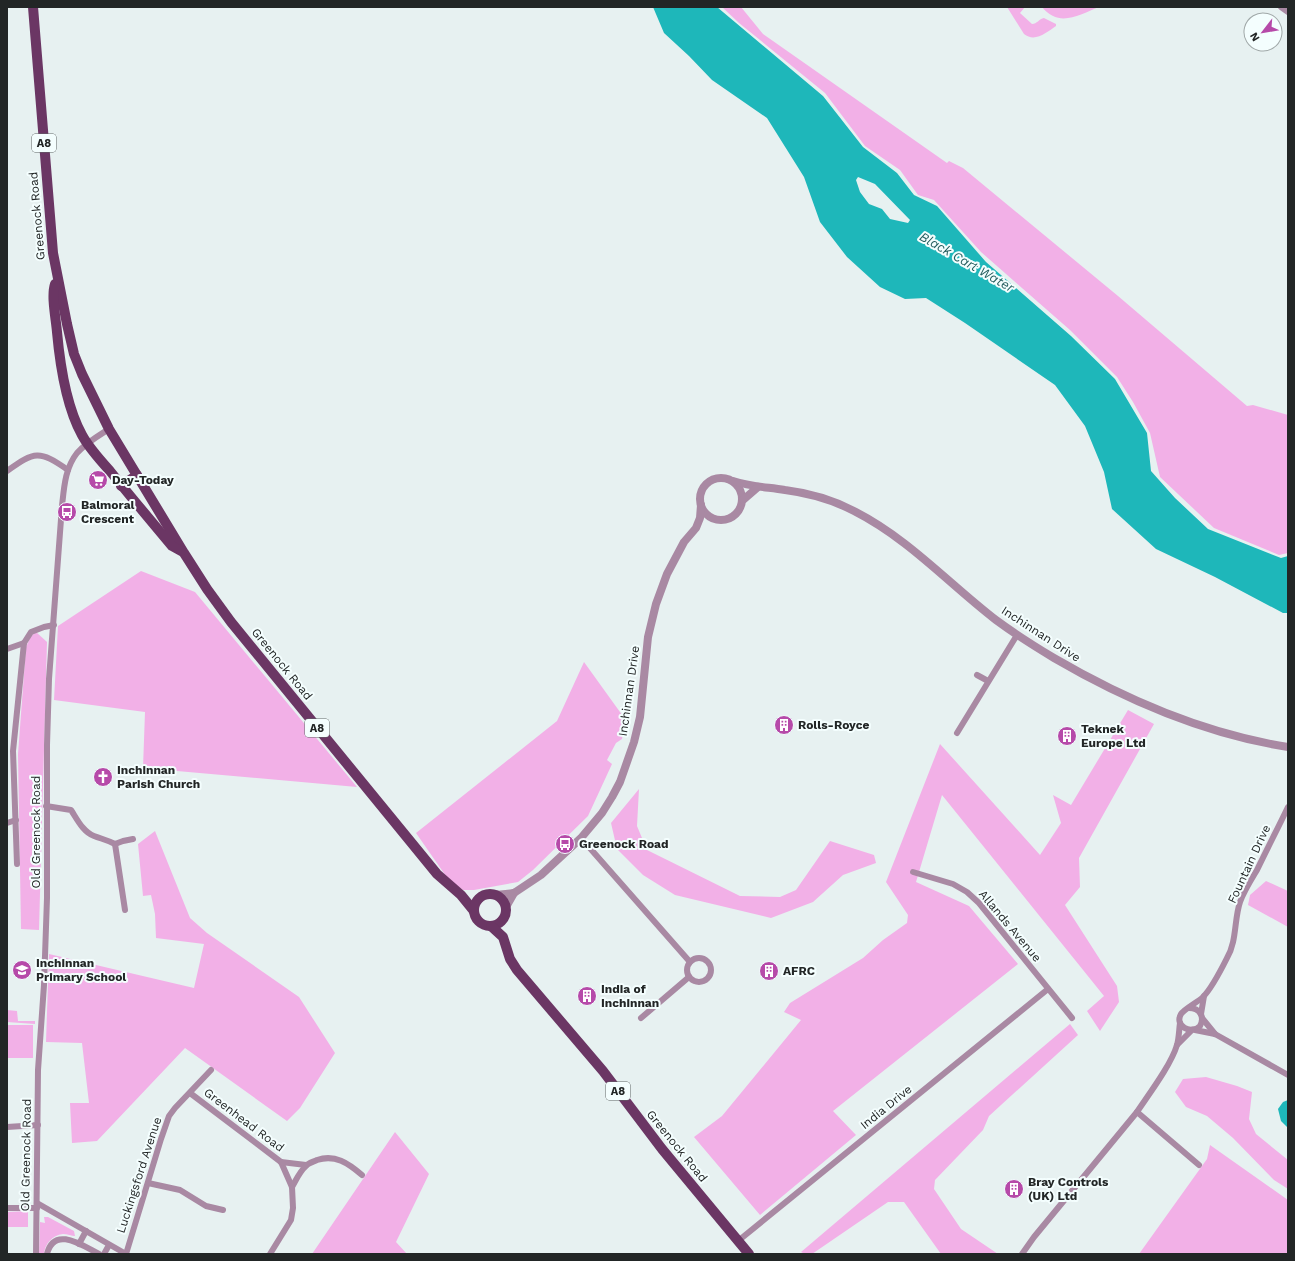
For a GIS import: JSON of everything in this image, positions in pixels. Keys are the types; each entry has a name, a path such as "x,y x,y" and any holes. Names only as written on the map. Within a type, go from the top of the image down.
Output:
{"main road":[{"name":"Greenock Road","path":"33,7 53,253 57,279 74,354 85,380 109,429 207,589 236,628 430,866 461,895 474,911"},
{"name":"Greenock Road","path":"57,279 54,288 61,369 71,407 82,435 123,488 172,546 184,553"},
{"path":"123,488 137,474"},
{"path":"474,911 475,905 480,897 486,894 496,895 503,900 506,907"},
{"path":"461,895 480,897"},
{"name":"A8","path":"504,918 506,907"},
{"name":"A8","path":"474,911 480,922 491,926"},
{"name":"Greenock Road","path":"503,937 505,929 504,918"},
{"path":"491,926 497,925 504,918"},
{"name":"Greenock Road","path":"491,926 503,937 510,959 517,970 602,1071 662,1149 749,1254"}],"street":[{"path":"1281,7 1288,12"},
{"name":"Old Greenock Road","path":"36,1254 38,1070 44,985 46,806 50,679 64,482 76,454 109,429"},
{"path":"7,471 27,457 41,455 50,458 68,470"},
{"path":"719,478 726,478 733,481 742,492 743,500 740,510 735,516 722,521 715,520 708,516 701,505 700,498 702,490 706,484 719,478"},
{"name":"Inchinnan Drive","path":"733,481 758,487 786,490 819,497 846,508 874,522 913,549 995,619 1017,635 1097,682 1165,713 1228,733 1288,747"},
{"path":"743,500 758,487"},
{"name":"Inchinnan Drive","path":"506,907 514,893 541,875 581,838 602,813 620,782 634,742 640,717 648,637 656,604 667,574 684,542 696,528 700,518 701,505"},
{"name":"Inchinnan Drive","path":"696,528 715,520"},
{"path":"18,864 10,752 24,643 31,632 54,625"},
{"path":"957,733 1017,635"},
{"path":"7,649 24,643"},
{"path":"977,675 988,682"},
{"path":"46,806 71,810 89,833 115,844"},
{"name":"Fountain Drive","path":"1189,1008 1204,996 1228,957 1233,944 1240,902 1288,807"},
{"path":"7,823 16,820"},
{"path":"581,838 690,962"},
{"path":"115,844 123,840 133,839"},
{"path":"115,844 125,910"},
{"name":"Allands Avenue","path":"913,872 953,884 967,892 979,903 1072,1018"},
{"name":"Inchinnan Drive","path":"496,895 514,893"},
{"path":"700,958 707,962 710,969 709,976 703,981 696,981 689,977 687,970 690,962 700,958"},
{"path":"641,1018 689,977"},
{"name":"India Drive","path":"738,1241 1048,989"},
{"name":"Fountain Drive","path":"1202,1016 1204,996"},
{"path":"1177,1045 1182,1012 1189,1008 1196,1009 1215,1034"},
{"path":"1022,1254 1034,1237 1136,1112 1158,1080 1177,1045 1193,1030 1200,1026 1202,1016"},
{"path":"1180,1023 1185,1029 1215,1034 1288,1075"},
{"name":"Luckingsford Avenue","path":"126,1254 161,1139 170,1116 175,1108 211,1070"},
{"name":"Greenhead Road","path":"190,1093 281,1162 292,1187 293,1208 291,1220 270,1254"},
{"path":"1136,1112 1199,1165"},
{"path":"7,1127 38,1125"},
{"path":"281,1162 306,1165 322,1159 331,1158 341,1160 362,1175"},
{"path":"292,1187 306,1165"},
{"path":"148,1183 180,1190 206,1206 223,1210"},
{"path":"7,1208 37,1205 126,1254"},
{"path":"79,1244 86,1231"},
{"path":"47,1254 54,1242 67,1238 99,1254"},
{"path":"104,1254 109,1244"}],"shaded area":[{"path":"722,7 741,7 763,34 947,163 949,161 963,168 1118,296 1247,406 1253,405 1288,415 1288,553 1279,555 1214,528 1160,477 1150,433 1117,377 1070,330 981,252 934,200 918,195 900,170 865,146 825,93 739,23"},
{"path":"1007,7 1025,7 1020,13 1032,24 1044,18 1056,24 1056,26 1041,36 1028,36 1024,34"},
{"path":"1042,7 1099,7 1077,16 1062,18 1055,17"},
{"path":"141,571 195,592 357,787 143,768 145,712 54,700 58,626"},
{"path":"36,632 47,642 39,930 21,929 18,754 26,647 31,636"},
{"path":"584,662 625,719 622,739 616,743 607,760 612,764 588,816 533,870 518,882 474,890 463,890 448,879 416,833 557,721"},
{"path":"1128,710 1154,724 1079,858 1080,887 1065,905 1117,986 1119,1002 1100,1031 1087,1011 1104,996 942,795 916,882 969,906 1018,964 833,1111 856,1135 760,1215 694,1137 722,1116 801,1020 784,1012 790,1003 863,958 883,940 907,923 908,915 886,882 940,744 1040,855 1061,823 1053,795 1071,805"},
{"path":"639,789 637,826 647,850 740,896 780,897 796,890 830,841 874,855 876,863 843,875 813,902 771,918 675,895 643,875 617,849 611,823"},
{"path":"155,831 190,918 207,933 299,997 335,1053 300,1108 287,1121 185,1048 97,1141 72,1143 70,1103 89,1103 82,1043 46,1042 49,954 194,988 204,944 156,938 155,914 151,895 143,896 138,844"},
{"path":"1266,881 1288,891 1288,927 1248,905 1250,895"},
{"path":"7,1010 17,1011 18,1021 35,1021 35,1024 7,1022"},
{"path":"1070,1024 1078,1035 989,1116 983,1130 935,1180 934,1189 961,1229 998,1254 941,1254 904,1202 888,1202 812,1254 805,1254 801,1252"},
{"path":"7,1025 33,1025 33,1058 7,1058"},
{"path":"1206,1077 1252,1092 1249,1119 1256,1134 1288,1160 1288,1189 1274,1180 1233,1138 1207,1116 1186,1107 1175,1092 1183,1079"},
{"path":"395,1132 429,1174 396,1242 407,1254 312,1254"},
{"path":"1210,1145 1288,1200 1288,1254 1139,1254 1207,1159"},
{"path":"28,1211 28,1227 7,1227 7,1212"},
{"path":"44,1217 48,1217 74,1231 75,1236 63,1234 52,1238 46,1247 44,1254 39,1254 40,1222 45,1223"}],"water":[{"name":"Black Cart Water","path":"653,7 717,7 823,96 863,147 897,173 914,195 937,206 986,262 1071,336 1115,379 1147,433 1151,471 1175,498 1208,529 1281,558 1288,556 1288,613 1283,613 1215,577 1156,549 1112,509 1104,472 1085,426 1055,385 926,298 905,299 880,287 847,257 820,222 804,177 767,118 712,80 664,33","holes":["858,177 875,184 910,220 908,223 890,219 882,209 869,204 860,192 856,180"]},
{"path":"1288,1100 1288,1128 1281,1121 1278,1109 1283,1102"}],"place":[{"name":"Day-Today","path":"98,480"},
{"name":"Balmoral Crescent","path":"67,512"},
{"name":"Rolls-Royce","path":"784,725"},
{"name":"Teknek Europe Ltd","path":"1067,736"},
{"name":"Inchinnan Parish Church","path":"103,777"},
{"name":"Greenock Road","path":"565,844"},
{"name":"Inchinnan Primary School","path":"22,970"},
{"name":"AFRC","path":"769,971"},
{"name":"India of Inchinnan","path":"587,996"},
{"name":"Bray Controls (UK) Ltd","path":"1014,1189"}]}
